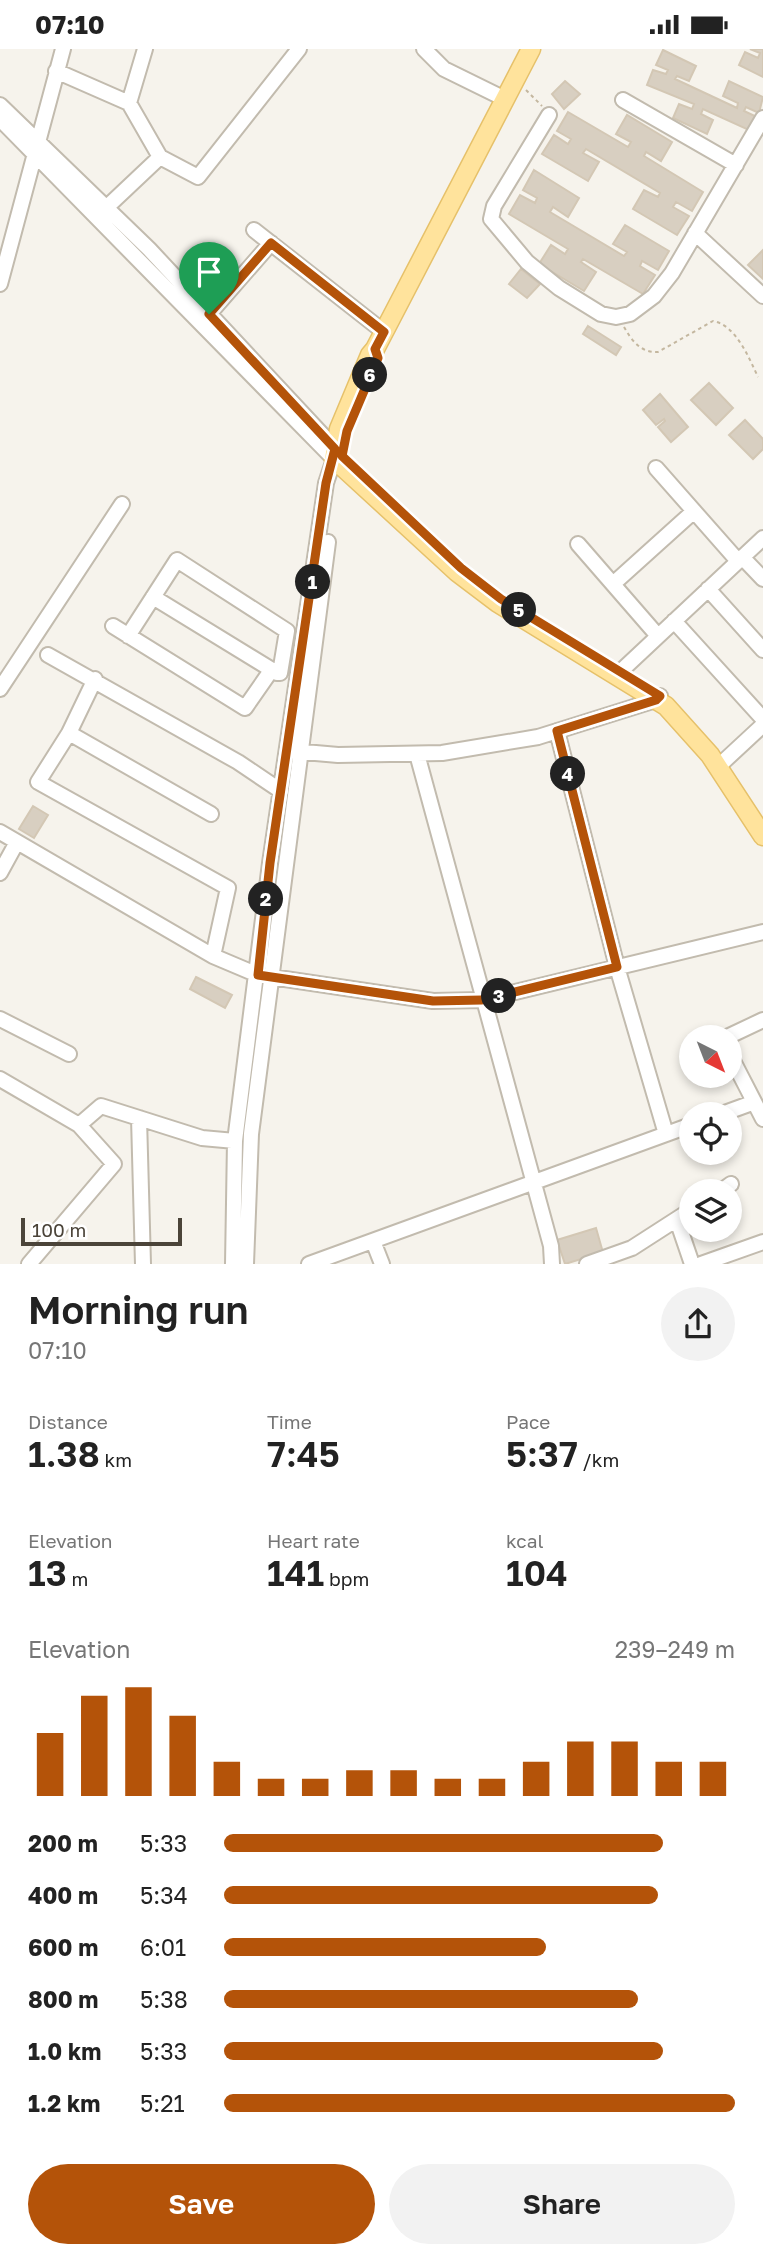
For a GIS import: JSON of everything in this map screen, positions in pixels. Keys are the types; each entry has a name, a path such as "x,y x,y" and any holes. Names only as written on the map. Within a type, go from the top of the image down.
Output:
{"main road":[{"path":"531,49 384,332 369,355 339,429 338,457 457,572 498,603 658,698 709,755 763,836"},
{"path":"338,457 471,576 501,599 621,671 693,725 722,763 763,826"}],"street":[{"path":"0,284 56,49"},
{"path":"0,250 62,49"},
{"path":"129,103 145,49"},
{"path":"56,71 129,103 160,157 198,177 299,49"},
{"path":"424,49 444,69 505,99"},
{"path":"623,100 736,165"},
{"path":"0,104 33,144 338,457"},
{"path":"550,115 494,206 491,219 499,232 549,281 601,314 619,317 639,309 654,296 672,273 763,118"},
{"path":"0,119 107,207 209,314 338,457"},
{"path":"107,207 160,157"},
{"path":"254,230 384,332"},
{"path":"695,233 763,296"},
{"path":"209,314 271,243"},
{"path":"233,1264 235,1141 301,753 326,483 338,457"},
{"path":"656,468 740,559 763,579"},
{"path":"0,689 122,504"},
{"path":"612,584 694,511"},
{"path":"621,671 763,538"},
{"path":"578,544 658,636"},
{"path":"113,626 128,636 245,708 275,673 287,632 177,560 128,636"},
{"path":"708,589 763,650"},
{"path":"153,597 275,673 298,678"},
{"path":"246,1264 251,1134 281,791 298,678 315,599"},
{"path":"674,621 763,719"},
{"path":"48,655 238,762 281,791"},
{"path":"95,680 69,733 37,782 228,888 213,956"},
{"path":"286,750 301,753 442,753 557,731 658,698"},
{"path":"722,763 763,725"},
{"path":"557,731 617,967 666,1134"},
{"path":"69,733 211,814"},
{"path":"417,754 551,1245 552,1264"},
{"path":"0,832 213,956 264,977 433,1001 482,1000 763,932"},
{"path":"0,873 17,842"},
{"path":"0,1019 69,1054"},
{"path":"742,1030 763,1020"},
{"path":"0,1079 79,1125 114,1164 29,1264"},
{"path":"742,1081 763,1119"},
{"path":"742,1107 752,1103"},
{"path":"79,1125 101,1106 202,1138 235,1141"},
{"path":"139,1118 143,1264"},
{"path":"309,1264 679,1129"},
{"path":"587,1264 632,1248 677,1220 692,1264"},
{"path":"373,1241 382,1264"},
{"path":"701,1264 763,1243"}],"path":[{"path":"516,79 550,115"},
{"path":"619,317 638,347 648,353 658,352 713,321 718,322 740,343 758,377"}],"building":[{"path":"750,49 763,49 763,77 739,65 745,52 758,58 760,53"},
{"path":"663,50 696,66 689,81 677,76 675,79 737,108 738,103 723,96 729,81 763,97 759,113 746,107 744,111 757,117 751,131 703,109 701,114 713,120 707,134 673,118 679,104 692,109 694,104 647,85 653,70 666,74 668,70 656,65"},
{"path":"565,81 580,94 564,109 552,94"},
{"path":"568,112 628,147 631,142 616,134 627,115 672,142 661,161 646,152 644,156 703,192 692,211 676,202 673,207 689,216 677,235 633,209 644,190 658,197 660,193 586,149 583,153 599,162 588,181 542,154 554,135 568,144 571,139 557,131"},
{"path":"534,170 579,198 568,217 553,207 550,212 624,256 627,252 613,244 625,225 669,251 658,270 642,261 640,266 655,275 643,294 583,259 581,262 596,272 584,291 539,264 551,245 565,254 568,249 509,214 520,195 535,203 537,198 523,190"},
{"path":"763,250 763,279 748,265"},
{"path":"521,269 540,284 527,298 509,284"},
{"path":"588,326 621,347 616,355 583,334"},
{"path":"709,383 733,408 716,425 691,400"},
{"path":"660,394 688,427 671,442 658,427 664,419 656,425 643,410"},
{"path":"745,420 763,439 763,449 753,459 729,435"},
{"path":"33,806 48,815 34,838 19,829"},
{"path":"196,977 232,995 225,1008 190,989"},
{"path":"596,1228 604,1256 594,1255 565,1264 557,1240"}],"route":[{"path":"271,243 384,332 375,349 378,358 347,431 342,456 461,568 501,599 660,696 656,700 557,731 617,967 482,1000 433,1001 270,979 258,975 286,750 313,585 326,483 335,449 209,314 271,243"}]}
